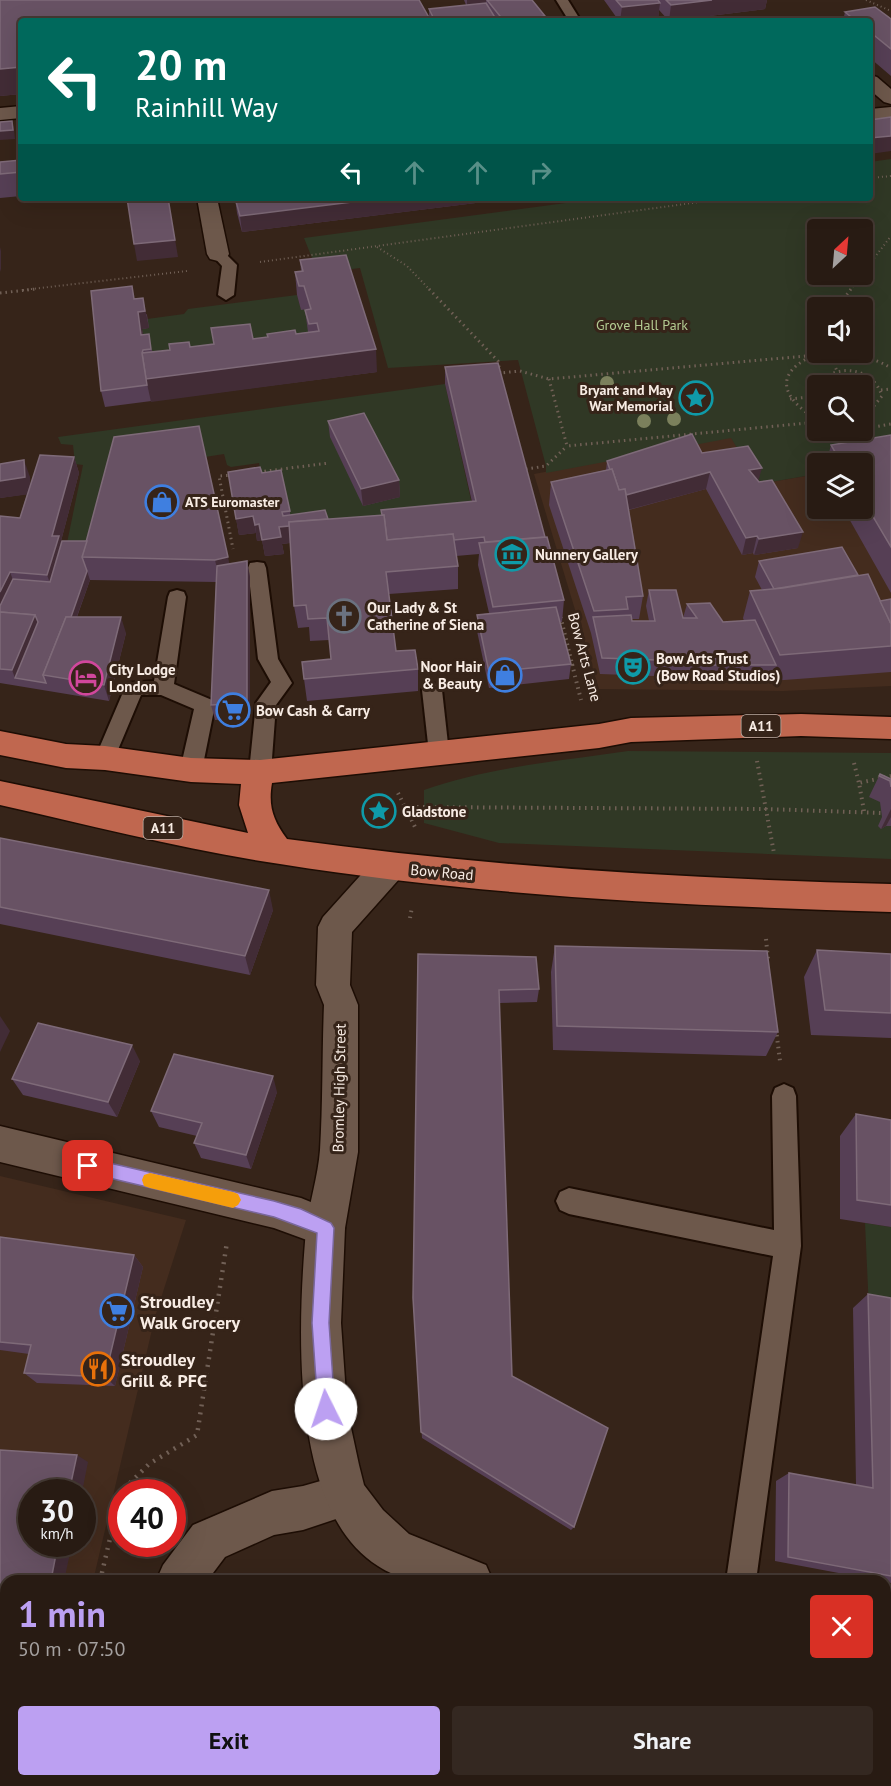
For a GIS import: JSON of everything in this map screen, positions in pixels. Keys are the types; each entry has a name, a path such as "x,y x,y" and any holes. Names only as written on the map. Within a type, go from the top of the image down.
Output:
{"highway":[{"name":"A11","path":"0,743 66,756 105,758 191,770 260,772 599,736 631,730 801,725 891,728"},
{"path":"260,772 253,794 255,814 264,832 278,851"},
{"name":"Bow Road","path":"0,793 217,840 389,867 663,889 891,898"}],"street":[{"path":"873,83 891,98"},
{"path":"0,114 18,112"},
{"path":"873,115 891,113"},
{"path":"208,201 224,260"},
{"name":"Bromley High Street","path":"389,867 335,927 333,985 341,1005 339,1152 330,1191 326,1228 321,1323 326,1409 345,1496 367,1526 393,1550 454,1575"},
{"path":"0,1144 301,1217 326,1228"},
{"path":"184,1575 210,1541 272,1513 303,1508 345,1496"}],"lane":[{"path":"562,0 573,18"},
{"path":"224,260 226,295"},
{"path":"257,568 268,659 282,683 266,703 260,772"},
{"path":"163,688 177,597"},
{"path":"105,758 134,688 163,688 204,705 191,770"},
{"path":"432,690 439,753"},
{"path":"742,1575 788,1245 784,1095"},
{"path":"569,1201 788,1245"}],"path":[{"path":"866,0 891,11"},
{"path":"873,7 879,6"},
{"path":"884,13 891,11"},
{"path":"873,178 891,176"},
{"path":"0,293 224,260 376,247 707,201"},
{"path":"873,260 891,236"},
{"path":"376,247 406,266 415,275 498,361 501,373 520,370 549,379 807,356"},
{"path":"873,359 891,368"},
{"path":"807,360 794,366 786,376 785,387 797,408 807,414"},
{"path":"833,363 837,371"},
{"path":"826,375 837,371 865,375 872,379 882,390 879,402 873,405"},
{"path":"549,379 567,446"},
{"path":"882,390 891,389"},
{"path":"790,399 807,396"},
{"path":"524,459 526,469 546,466 567,446 807,422"},
{"path":"873,425 875,428 891,424"},
{"path":"250,473 329,463"},
{"path":"240,474 219,476 233,548 257,568"},
{"name":"Bow Arts Lane","path":"560,610 581,700 599,736"},
{"path":"756,754 774,853"},
{"path":"853,756 864,811"},
{"path":"859,783 891,776"},
{"path":"397,787 419,834"},
{"path":"405,807 766,809 881,813"},
{"path":"766,939 769,962"},
{"path":"775,1017 784,1095"},
{"path":"101,1575 121,1492 149,1464 197,1435 230,1225 237,1201"}],"shaded area":[{"path":"731,437 759,484 807,476 807,519 873,519 873,490 891,461 891,686 783,691 599,689 534,474"},
{"path":"0,1176 186,1220 155,1317 117,1479 108,1479 108,1517 94,1575 0,1575"}],"green space":[{"name":"Grove Hall Park","path":"891,159 891,461 873,462 873,453 807,453 807,476 759,484 731,438 546,473 518,360 388,368 360,268 318,273 304,238 581,201 873,201 873,162"},
{"path":"297,295 301,309 307,309 313,332 215,351 145,352 142,329 149,328 147,319 184,314 188,309"},
{"path":"445,384 475,518 286,533 263,484 259,463 231,467 227,465 224,454 205,457 99,543 67,543 83,465 75,464 73,445 61,444 58,437"},
{"path":"628,751 891,753 891,859 499,843 424,823 424,790 499,770"},
{"path":"865,1223 891,1227 891,1314 869,1310"}],"building":[{"path":"0,0 419,0 429,18 18,18 18,67 0,69"},
{"path":"487,0 532,0 545,16 532,18 502,18"},
{"path":"616,0 658,0 660,3 622,7"},
{"path":"666,0 712,0 671,5"},
{"path":"486,3 495,18 434,18 429,9"},
{"path":"875,7 891,19 891,49 873,34 873,18 852,18 845,12"},
{"path":"891,117 891,136 873,138 873,120"},
{"path":"12,121 13,130 0,131 0,122"},
{"path":"18,160 18,172 0,174 0,162"},
{"path":"127,201 168,201 175,240 134,244"},
{"path":"236,201 360,201 240,216"},
{"path":"346,255 376,349 146,379 142,353 170,350 169,344 189,342 190,347 214,344 211,328 250,324 253,339 268,337 267,334 295,330 296,334 319,331 317,323 309,324 305,310 311,309 304,286 299,286 295,272 303,271 300,260"},
{"path":"132,286 134,299 143,298 145,311 138,312 141,335 149,334 151,349 143,350 142,353 147,385 101,391 91,291"},
{"path":"498,363 545,537 485,542 484,537 454,540 453,534 387,540 384,515 381,510 476,501 445,367"},
{"path":"364,413 399,480 361,489 328,421"},
{"name":"ATS Euromaster","path":"199,426 228,557 215,560 82,557 114,437"},
{"path":"692,434 702,453 748,446 762,468 749,470 759,482 772,480 803,532 759,539 757,536 746,538 710,472 626,495 625,489 619,490 607,461"},
{"path":"891,435 891,547 873,517 873,453 836,453 831,445 873,441 873,438"},
{"path":"40,455 74,457 52,536 59,536 47,575 10,572 0,592 0,516 20,518"},
{"path":"24,460 25,477 0,481 0,464"},
{"path":"260,467 262,473 281,470 290,511 282,512 283,516 325,510 328,519 289,522 289,526 279,527 281,537 262,540 259,524 255,525 253,516 236,519 228,472"},
{"path":"612,469 619,490 625,489 643,596 626,597 628,609 594,611 551,482"},
{"name":"Our Lady & St Catherine of Siena","path":"384,515 387,540 453,534 458,566 386,572 396,651 415,650 418,669 304,679 302,662 331,659 327,618 308,619 306,605 294,606 289,522"},
{"path":"547,537 564,600 493,607 479,543"},
{"path":"62,541 87,541 82,557 87,571 71,617 66,617 43,675 46,683 15,678 38,622 35,615 0,612 0,606 13,579 50,582"},
{"path":"842,547 858,575 774,589 759,561"},
{"path":"247,561 247,703 211,705 217,566"},
{"path":"868,574 891,624 891,646 780,655 750,591"},
{"path":"649,590 676,590 683,618 697,618 687,604 710,603 723,622 755,620 776,665 657,665 657,660 602,658 593,617 631,615 632,621 655,621"},
{"path":"891,599 891,624 880,601"},
{"path":"556,607 571,664 489,672 477,615"},
{"path":"0,612 35,615 12,670 0,669"},
{"path":"66,617 121,617 104,685 43,675"},
{"path":"880,774 891,779 891,787 890,781 879,776"},
{"path":"0,838 269,890 245,956 0,907"},
{"path":"555,946 767,951 778,1032 557,1026"},
{"path":"817,950 891,954 891,1013 825,1010"},
{"path":"418,954 536,957 539,989 499,990 512,1376 608,1428 574,1527 421,1432 413,1298"},
{"path":"38,1023 132,1045 108,1102 12,1079"},
{"path":"174,1054 273,1076 246,1155 194,1143 202,1123 151,1111"},
{"path":"856,1114 891,1120 891,1205 857,1200"},
{"path":"0,1237 134,1255 105,1377 24,1373 31,1345 0,1342"},
{"path":"868,1294 891,1298 891,1575 788,1557 789,1473 873,1488"},
{"path":"0,1450 77,1455 72,1479 18,1479 18,1557 55,1557 52,1575 0,1575"}],"slow traffic":[{"path":"150,1180 233,1200"}],"place":[{"name":"Bryant and May War Memorial","path":"696,398"},
{"name":"ATS Euromaster","path":"162,502"},
{"name":"Nunnery Gallery","path":"512,554"},
{"name":"Our Lady & St Catherine of Siena","path":"344,616"},
{"name":"Bow Arts Trust (Bow Road Studios)","path":"633,667"},
{"name":"Noor Hair & Beauty","path":"505,675"},
{"name":"City Lodge London","path":"86,678"},
{"name":"Bow Cash & Carry","path":"233,710"},
{"name":"Gladstone","path":"379,811"},
{"name":"Stroudley Walk Grocery","path":"117,1311"},
{"name":"Stroudley Grill & PFC","path":"98,1369"}],"route":[{"path":"88,1166 274,1209 326,1228 321,1323 326,1409"}]}
